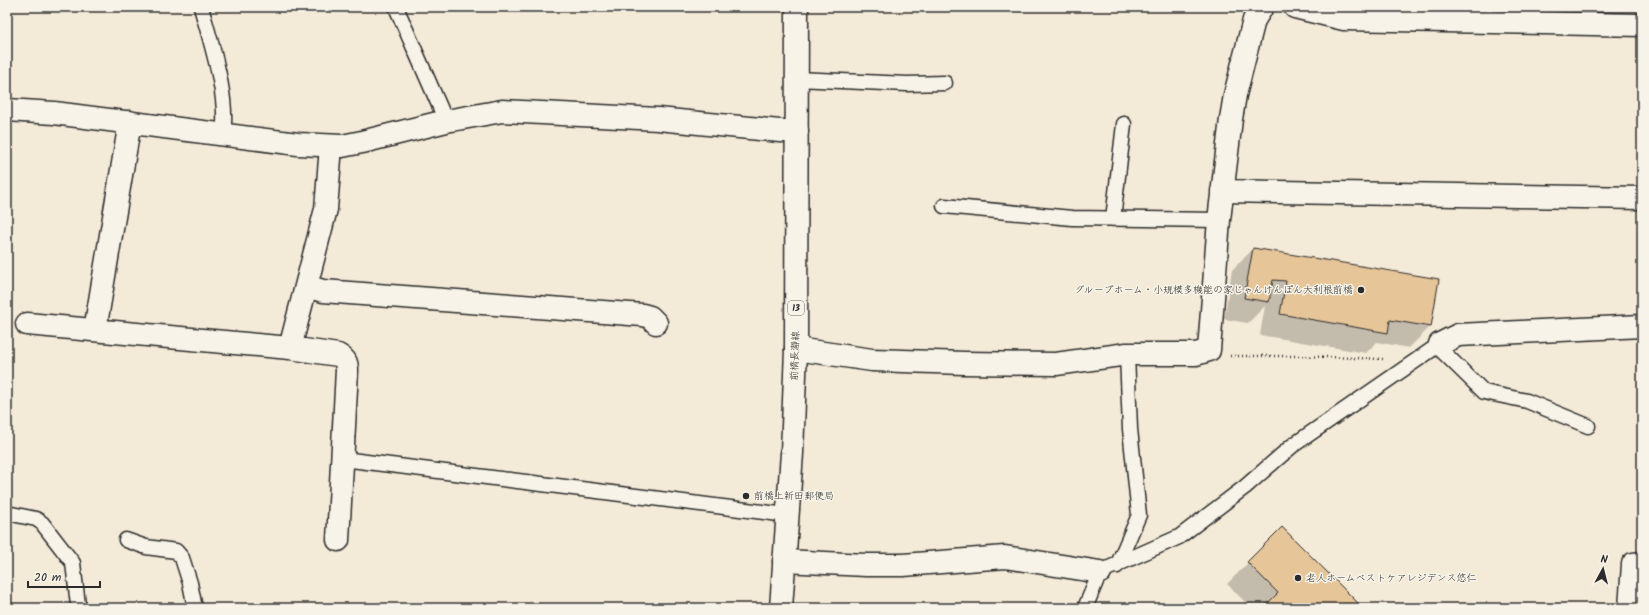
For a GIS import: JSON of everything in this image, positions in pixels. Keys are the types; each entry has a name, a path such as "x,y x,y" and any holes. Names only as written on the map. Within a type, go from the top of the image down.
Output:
{"street":[{"name":"前橋長瀞線","path":"781,608 792,453 796,349 797,7"},
{"path":"796,349 872,360 1056,364 1127,354 1196,354 1209,350 1219,220 1235,94 1254,20 1262,7"},
{"path":"1295,7 1332,17 1360,13 1642,24"},
{"path":"7,110 54,113 298,144 331,146 342,146 362,142 446,121 487,113 523,111 658,119 780,131 797,131"},
{"path":"95,330 130,122"},
{"path":"290,348 326,209 331,146"},
{"path":"1222,191 1642,198"},
{"path":"306,286 323,290 643,315 656,323"},
{"path":"27,324 290,348 338,355 344,359 347,363 338,540"},
{"path":"1440,344 1458,335 1642,326"},
{"path":"784,561 810,561 866,565 1005,557 1109,569"},
{"path":"1630,608 1633,564 1642,563"}],"lane":[{"path":"201,7 215,55 222,99 224,124 223,134"},
{"path":"396,7 446,121"},
{"path":"797,79 908,84 945,83"},
{"path":"1113,219 1124,124"},
{"path":"944,206 1072,218 1219,220"},
{"path":"1109,569 1179,537 1245,487 1292,446 1440,344 1441,350 1484,392 1527,401 1588,426"},
{"path":"1085,608 1139,515 1130,428 1127,354"},
{"path":"342,459 787,515"},
{"path":"7,513 36,519 42,523 73,564 78,605 82,608"},
{"path":"126,540 146,547 176,551 182,558 190,583 195,608"}],"path":[{"path":"1209,350 1227,356 1299,356 1415,361"}],"building":[{"name":"グループホーム・小規模多機能の家じゃんけんぽん大利根前橋","path":"1253,248 1439,279 1431,327 1390,320 1388,333 1280,314 1286,281 1273,280 1269,302 1244,298"},
{"name":"老人ホームベストケアレジデンス悠仁","path":"1282,527 1363,608 1263,608 1278,593 1247,562"}],"place":[{"name":"グループホーム・小規模多機能の家じゃんけんぽん大利根前橋","path":"1361,290"},
{"name":"前橋上新田郵便局","path":"746,496"},
{"name":"老人ホームベストケアレジデンス悠仁","path":"1298,578"}]}
